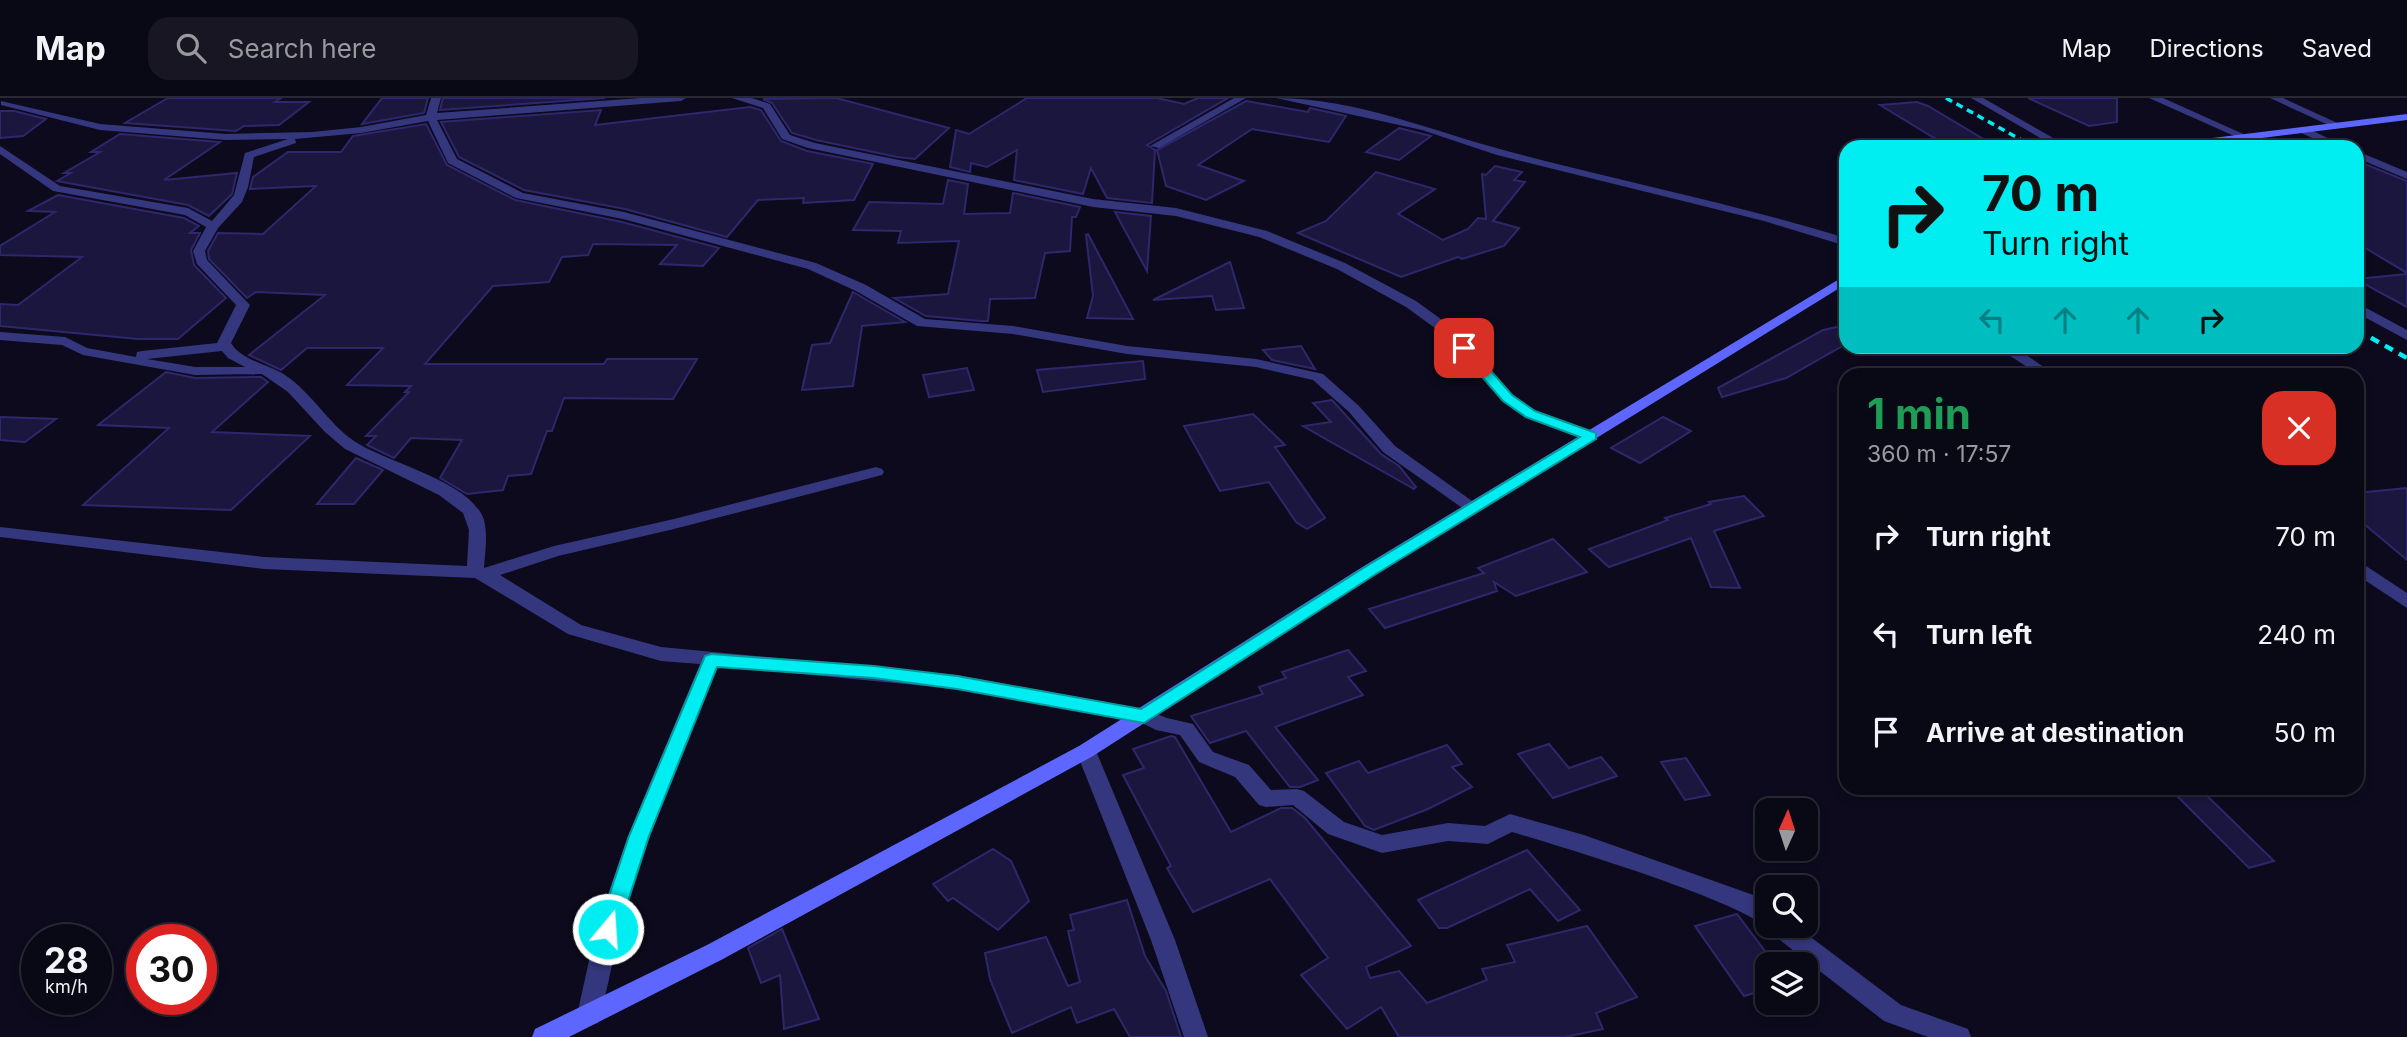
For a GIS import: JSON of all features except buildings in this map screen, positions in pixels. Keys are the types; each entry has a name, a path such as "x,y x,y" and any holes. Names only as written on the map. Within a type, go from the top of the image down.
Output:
{"street":[{"path":"436,98 431,117 452,161 520,196 624,216 812,266 861,288 922,323 1013,330 1126,350 1256,363 1318,377 1354,409 1389,449 1474,508"},
{"path":"0,115 3,100 100,127 226,137 312,135 361,130 431,117 681,98"},
{"path":"737,98 771,106 786,137 812,146 1093,203 1176,212 1263,234 1305,250 1378,284 1433,320 1464,348 1508,398 1530,414 1591,436"},
{"path":"1155,146 1241,98"},
{"path":"1281,98 1336,107 1425,128 1501,153 1768,218 1839,240"},
{"path":"1976,98 2051,140"},
{"path":"2154,98 2245,137"},
{"path":"2275,98 2339,126"},
{"path":"2220,140 2407,117"},
{"path":"2303,130 2325,140"},
{"path":"249,155 312,135"},
{"path":"226,137 249,155"},
{"path":"0,149 57,189 188,212 213,226"},
{"path":"249,155 244,193 234,209 213,226 199,251 201,261 243,305 224,343 228,352 281,379 349,445 453,496 470,509 477,521 480,573"},
{"path":"2364,157 2407,176"},
{"path":"544,1037 715,952 1086,751 1359,578 1839,283"},
{"path":"2364,311 2407,336"},
{"path":"0,336 65,341 83,351 195,371 268,371"},
{"path":"121,357 226,346"},
{"path":"2015,354 2037,368"},
{"path":"0,531 264,563 480,573 554,551 674,524 876,472"},
{"path":"2364,571 2407,602"},
{"path":"480,573 575,630 661,654 874,672 957,682 1144,716 1163,725 1186,729 1206,757 1242,771 1266,799 1297,797 1336,828 1365,840 1382,844 1448,832 1488,835 1510,823 1584,845 1755,907"},
{"path":"589,1015 608,929 639,836 711,660"},
{"path":"1086,751 1163,940 1196,1037"},
{"path":"1795,938 1894,1013 1959,1037"}],"railway":[{"path":"1946,98 2021,140"},
{"path":"2364,334 2407,358"}],"route":[{"path":"608,929 639,836 711,660 874,672 957,682 1031,698 1144,716 1370,570 1591,436 1530,414 1508,398 1464,348"}]}
